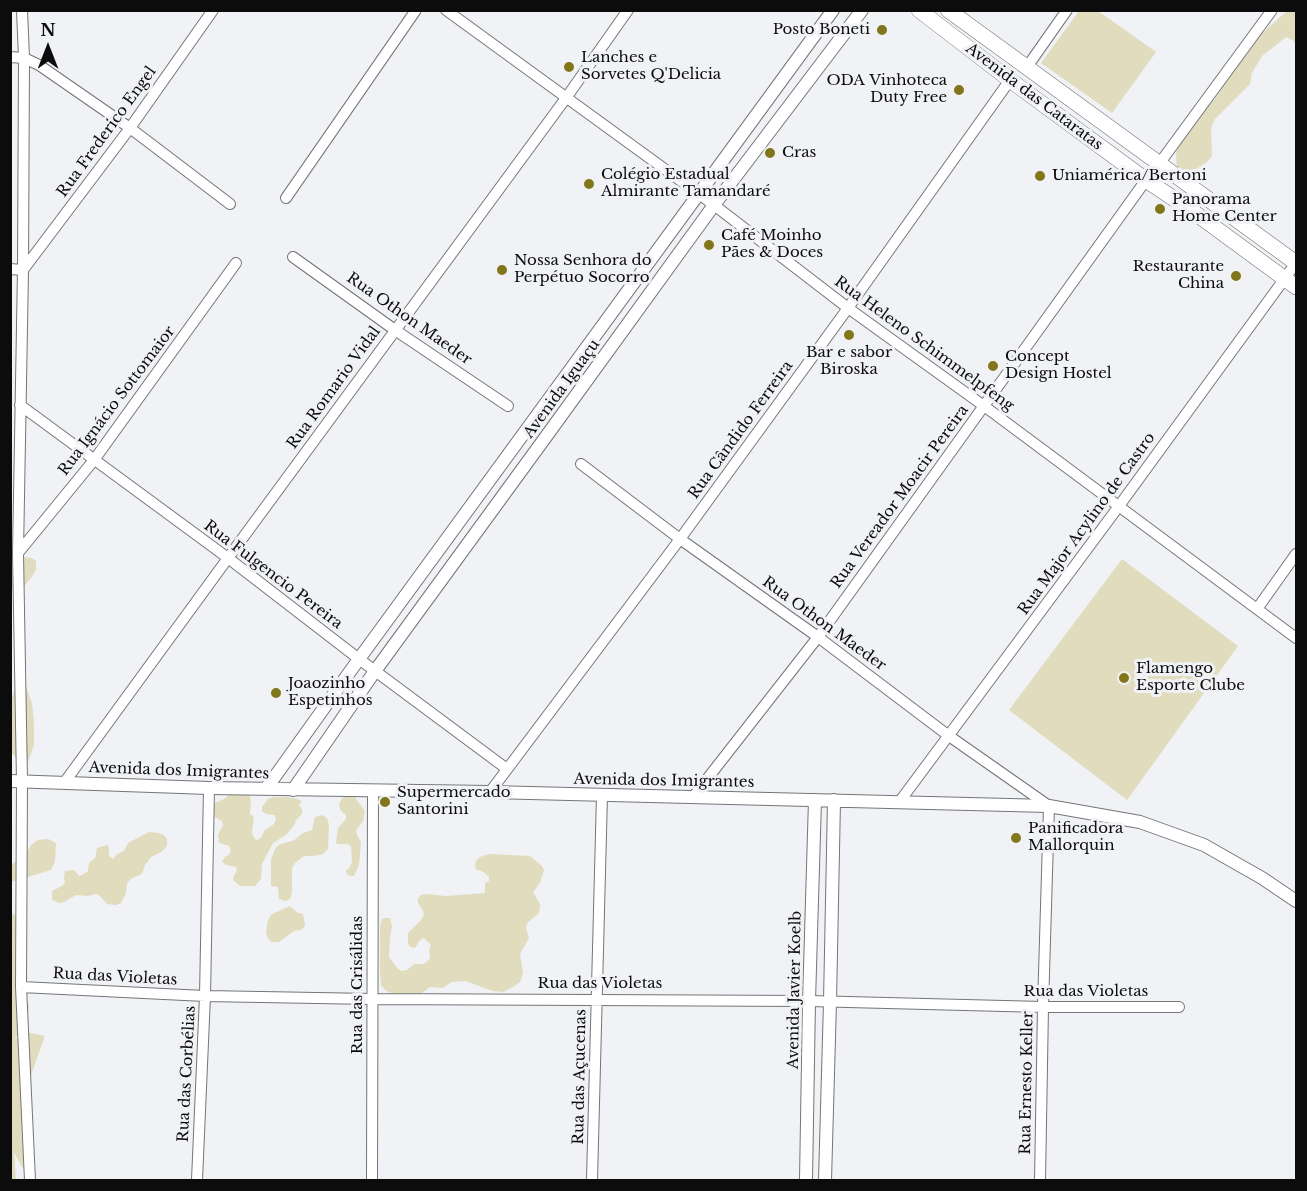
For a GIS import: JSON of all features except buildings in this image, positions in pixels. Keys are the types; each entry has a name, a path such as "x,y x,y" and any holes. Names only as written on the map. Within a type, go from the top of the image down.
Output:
{"main road":[{"name":"Avenida das Cataratas","path":"919,10 1146,180 1291,283"},
{"name":"Avenida das Cataratas","path":"948,10 1296,263"}],"street":[{"path":"22,10 24,270 20,405 15,421 18,553 15,591 16,781 21,987 30,1180"},
{"name":"Rua Frederico Engel","path":"24,270 130,128 213,10"},
{"path":"286,198 416,10"},
{"name":"Rua Heleno Schimmelpfeng","path":"446,10 714,205 848,308 1296,638"},
{"name":"Rua Romario Vidal","path":"64,783 628,10"},
{"name":"Avenida Iguaçu","path":"266,789 833,10"},
{"name":"Avenida Iguaçu","path":"293,790 375,670 714,205 862,10"},
{"path":"1027,67 1067,10"},
{"path":"1159,164 1272,10"},
{"path":"10,57 24,58 39,65 130,128 230,204"},
{"name":"Rua Cândido Ferreira","path":"490,792 680,539 1010,80"},
{"name":"Rua Vereador Moacir Pereira","path":"693,797 818,637 1146,180"},
{"name":"Rua Othon Maeder","path":"293,257 395,330 508,406"},
{"name":"Rua Ignácio Sottomaior","path":"18,553 94,460 236,263"},
{"name":"Rua Major Acylino de Castro","path":"900,801 1119,506 1291,283 1296,263"},
{"path":"10,269 24,270"},
{"name":"Rua Fulgencio Pereira","path":"20,405 228,558 507,769"},
{"name":"Rua Othon Maeder","path":"581,465 818,637 949,736 1049,806"},
{"path":"1257,609 1296,554"},
{"name":"Avenida dos Imigrantes","path":"16,781 209,788 490,792 1049,806 1140,822 1204,845 1262,878 1296,901"},
{"name":"Rua das Corbélias","path":"197,1180 206,996 209,788"},
{"name":"Rua das Crisálidas","path":"372,1180 373,790"},
{"name":"Rua das Açucenas","path":"592,1180 602,795"},
{"name":"Avenida Javier Koelb","path":"806,1180 815,800"},
{"path":"825,1180 834,800"},
{"name":"Rua Ernesto Keller","path":"1040,1180 1049,806"},
{"name":"Rua das Violetas","path":"21,987 206,996 372,999 809,1001 1043,1007 1179,1007"}],"shaded area":[{"path":"1079,11 1098,11 1156,52 1112,113 1041,63"},
{"path":"1287,11 1296,11 1296,49 1294,41 1286,37 1262,56 1252,73 1250,84 1215,119 1211,128 1212,156 1196,169 1186,172 1177,171 1178,144 1216,98 1230,74 1259,36"},
{"path":"22,557 36,561 36,570 17,595 13,592 11,583 14,568"},
{"name":"Flamengo Esporte Clube","path":"1122,559 1238,646 1127,800 1009,710"},
{"path":"26,686 32,704 34,723 34,745 27,765 18,760 11,749 11,699 15,690"},
{"path":"245,792 251,800 250,814 254,817 252,832 256,840 261,838 265,830 276,820 275,815 262,811 268,799 288,797 302,801 299,805 302,814 286,835 273,843 262,864 261,879 255,886 240,886 233,880 237,871 236,867 222,862 231,850 229,846 219,843 218,835 223,825 222,821 213,816 215,803 231,793"},
{"path":"354,796 365,811 363,821 356,830 361,842 359,865 354,876 349,876 346,872 352,862 351,846 336,843 338,828 346,819 339,805 342,798"},
{"path":"322,815 327,818 329,825 328,849 323,854 304,856 295,863 292,868 290,899 286,901 279,899 278,887 271,886 271,860 274,851 277,846 293,841 303,833 312,830 315,817"},
{"path":"149,832 164,835 167,839 167,846 151,857 142,874 127,883 126,893 121,903 107,904 95,894 76,895 59,903 52,900 52,891 65,882 65,871 74,870 79,876 88,871 89,863 95,858 97,848 107,845 109,856 113,859 124,851 128,843"},
{"path":"48,839 56,843 55,862 51,870 11,882 11,865 26,854 31,845 38,840"},
{"path":"489,854 530,856 544,870 540,883 533,892 540,904 540,909 538,914 527,923 529,938 520,954 523,973 520,982 503,992 493,991 465,981 451,982 443,988 430,987 422,993 398,994 384,989 381,985 380,971 382,919 390,918 392,927 389,957 398,969 407,970 414,964 427,962 430,958 431,945 424,938 415,948 410,947 408,943 408,933 424,915 418,898 426,894 446,896 485,893 485,883 489,881 489,877 477,870 475,866 480,857"},
{"path":"290,906 303,914 305,926 279,942 272,942 268,939 266,932 268,920 272,914"},
{"path":"13,913 26,927 27,946 22,966 23,988 29,1006 26,1024 14,1040 26,1032 45,1036 26,1089 29,1127 22,1143 37,1176 22,1167 14,1152 16,1180 10,1180 12,1149 10,1148 10,915"}],"place":[{"name":"Posto Boneti","path":"882,30"},
{"name":"Lanches e Sorvetes Q'Delicia","path":"569,67"},
{"name":"ODA Vinhoteca Duty Free","path":"959,90"},
{"name":"Cras","path":"770,153"},
{"name":"Uniamérica/Bertoni","path":"1040,176"},
{"name":"Colégio Estadual Almirante Tamandaré","path":"589,184"},
{"name":"Panorama Home Center","path":"1160,209"},
{"name":"Café Moinho Pães & Doces","path":"709,245"},
{"name":"Nossa Senhora do Perpétuo Socorro","path":"502,270"},
{"name":"Restaurante China","path":"1236,276"},
{"name":"Bar e sabor Biroska","path":"849,335"},
{"name":"Concept Design Hostel","path":"993,366"},
{"name":"Flamengo Esporte Clube","path":"1124,678"},
{"name":"Joaozinho Espetinhos","path":"276,693"},
{"name":"Supermercado Santorini","path":"385,802"},
{"name":"Panificadora Mallorquin","path":"1016,838"}]}
